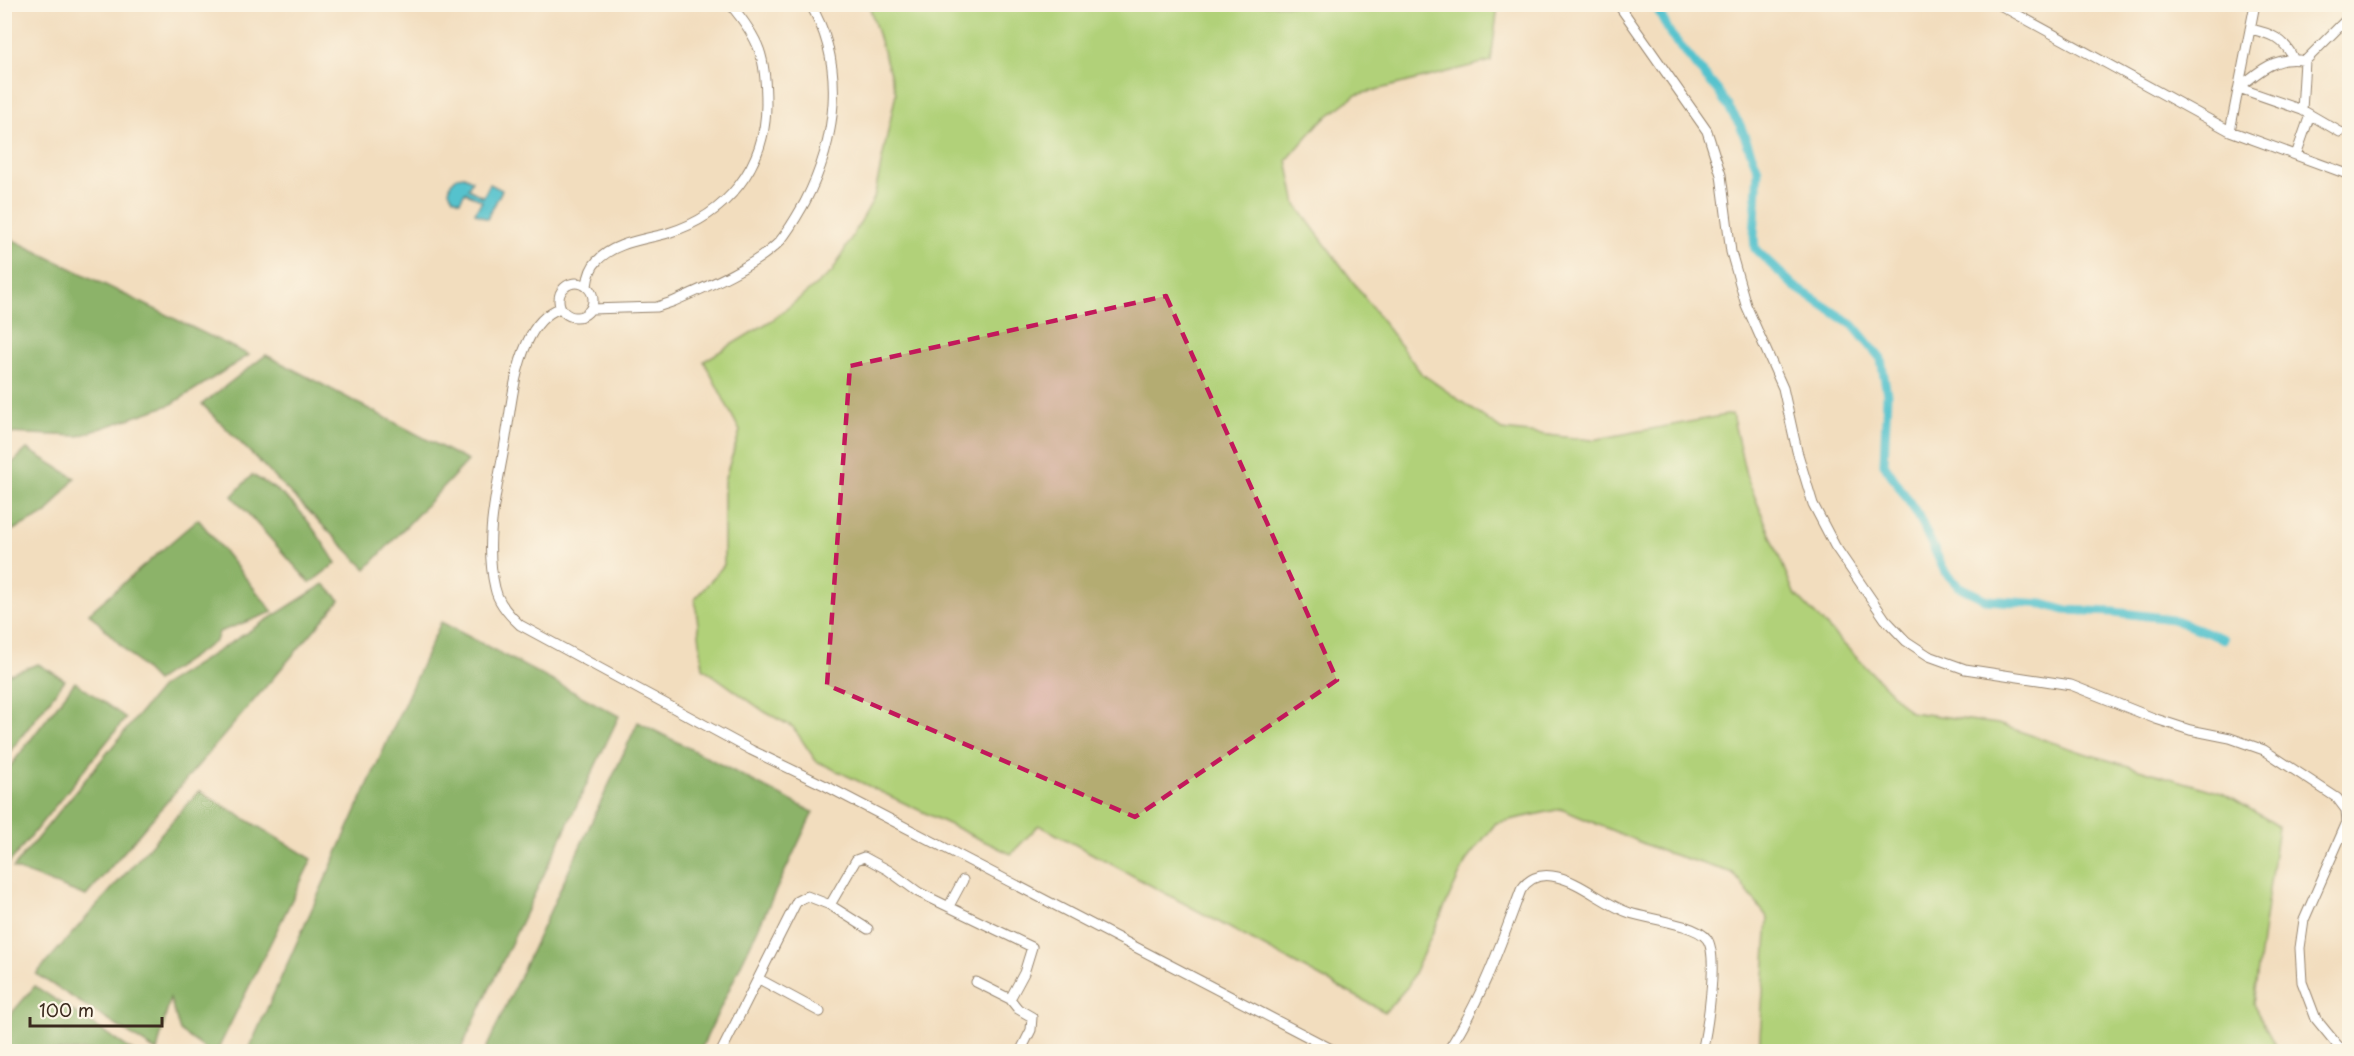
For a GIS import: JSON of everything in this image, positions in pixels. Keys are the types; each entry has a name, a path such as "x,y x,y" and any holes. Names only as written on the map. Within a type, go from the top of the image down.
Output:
{"street":[{"path":"587,286 590,272 602,256 623,245 670,232 709,215 736,190 755,159 762,140 766,112 764,65 757,40 730,4"},
{"path":"591,309 657,307 681,298 760,258 779,241 795,221 821,170 827,150 834,77 830,52 819,20 810,4"},
{"path":"1618,4 1707,131 1721,175 1734,263 1746,305 1783,388 1812,504 1835,546 1885,619 1906,641 1929,656 1965,669 2071,685 2156,719 2190,730 2230,738 2264,750 2337,798 2346,810 2347,822 2304,920 2300,948 2302,982 2316,1019 2343,1052"},
{"path":"1998,4 2230,131 2349,175"},
{"path":"2230,131 2255,4"},
{"path":"2296,155 2306,112 2305,61 2349,16"},
{"path":"2250,29 2277,37 2289,48 2293,58"},
{"path":"2239,88 2258,72 2276,62 2293,58 2305,61"},
{"path":"2239,88 2306,112 2340,132"},
{"path":"576,282 587,286 592,294 591,309 588,313 578,317 568,315 560,308 559,297 565,286 576,282"},
{"path":"560,308 549,312 526,344 514,390 491,530 490,558 495,589 502,606 520,626 751,750 837,791 1337,1052"},
{"path":"830,905 855,860 864,857 888,870 918,892 1032,947 1024,973 1010,999"},
{"path":"1447,1052 1487,979 1521,890 1530,880 1546,876 1570,882 1608,904 1629,913 1696,932 1705,937 1711,946 1712,959 1707,1029 1702,1052"},
{"path":"950,906 963,880"},
{"path":"721,1052 797,901 807,896 830,905 868,929"},
{"path":"759,979 820,1012"},
{"path":"976,982 1010,999 1018,1009 1032,1017 1031,1030 1020,1052"}],"highlighted area":[{"path":"1166,296 1337,680 1135,817 827,685 850,366"}],"green space":[{"path":"869,5 1498,5 1491,61 1356,95 1320,122 1287,160 1296,205 1421,373 1502,430 1592,440 1732,414 1746,475 1794,593 1910,712 1998,724 2087,754 2225,794 2278,826 2253,1004 2278,1051 1759,1051 1768,918 1733,873 1661,851 1561,809 1496,823 1466,861 1408,986 1385,1012 1039,825 1011,854 816,761 793,727 765,712 703,668 695,599 724,565 724,481 740,431 704,361 774,319 832,272 874,198 896,93"},
{"path":"4,236 249,355 172,404 79,436 5,433"},
{"path":"266,355 468,461 366,569 202,404"},
{"path":"27,449 75,478 47,513 5,534 5,470"},
{"path":"252,475 281,493 301,512 336,563 310,583 232,496"},
{"path":"198,519 273,612 219,632 216,641 156,681 89,613"},
{"path":"324,584 340,600 86,896 13,868 162,686"},
{"path":"441,622 619,716 460,1051 248,1051"},
{"path":"38,664 65,680 5,758 5,671 10,674"},
{"path":"75,682 126,718 6,867 4,865 5,773"},
{"path":"638,722 813,812 700,1051 485,1051"},
{"path":"199,791 312,859 217,1051 208,1051 180,1031 170,998 156,1051 36,974"},
{"path":"35,986 133,1051 5,1051 5,1021"}],"water":[{"path":"464,176 472,180 468,189 483,197 490,184 502,190 487,219 475,213 482,201 465,192 460,201 453,198 449,191 451,183 457,177"}],"waterway":[{"path":"1655,4 1671,35 1718,91 1740,125 1758,170 1755,249 1794,286 1853,325 1881,359 1887,394 1884,464 1918,515 1944,570 1958,586 1987,600 2043,604 2064,610 2114,612 2172,619 2224,639"}]}
